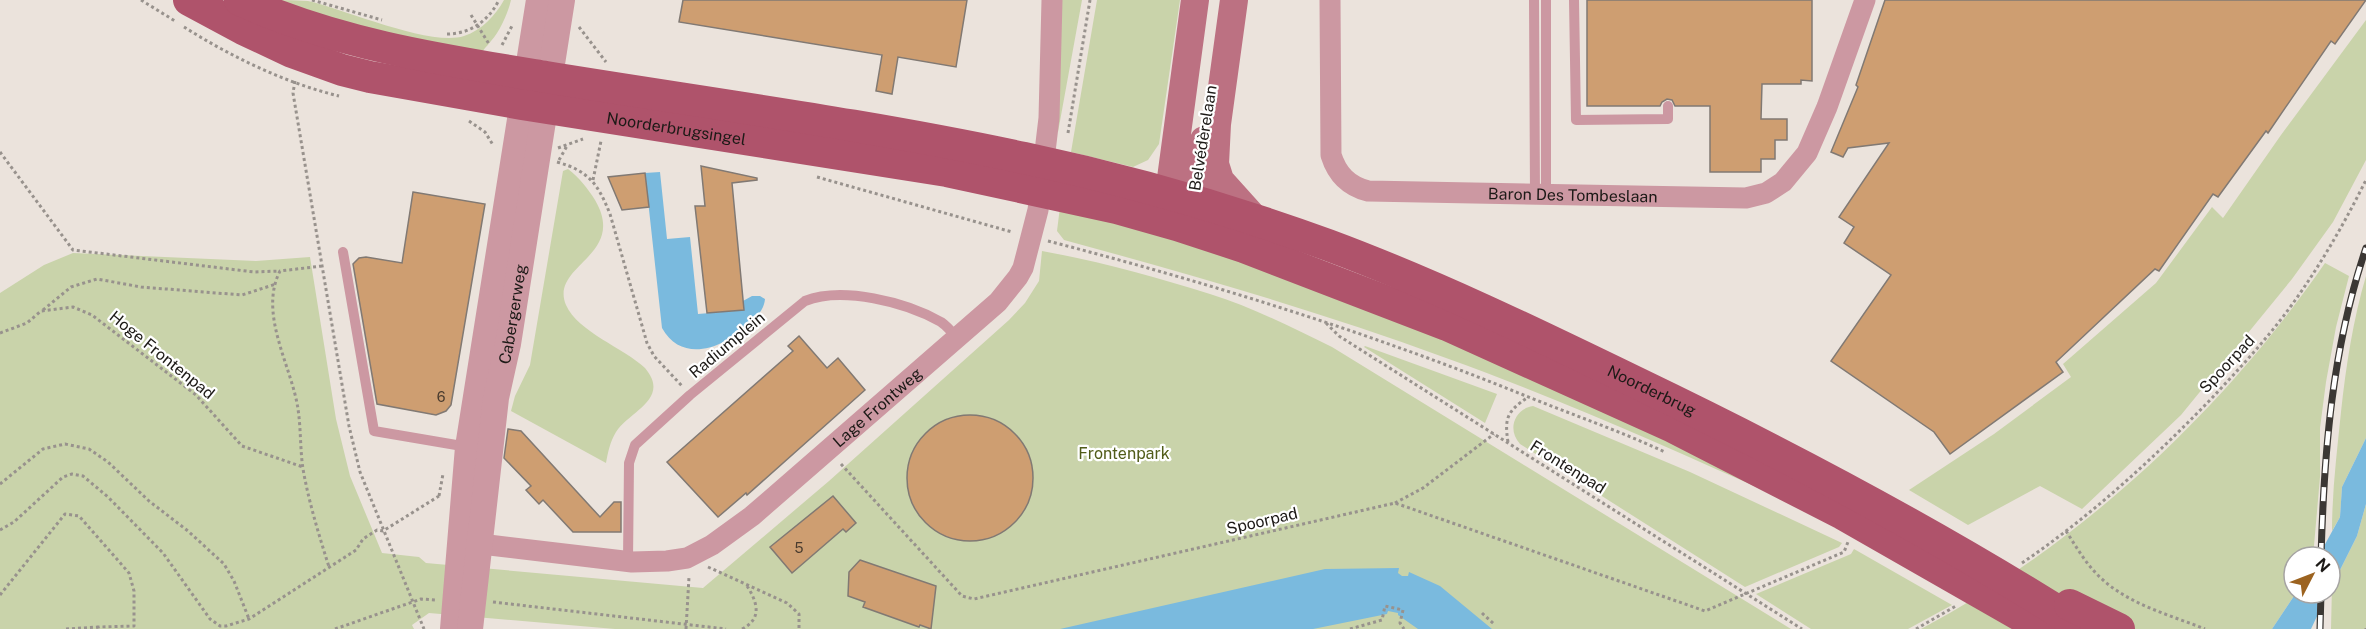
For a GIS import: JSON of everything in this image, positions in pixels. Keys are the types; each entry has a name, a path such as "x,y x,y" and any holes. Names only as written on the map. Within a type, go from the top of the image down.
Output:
{"main road":[{"name":"Noorderbrugsingel","path":"189,0 269,42 342,70 370,77 536,91 892,133 1017,171 1180,206"},
{"name":"Noorderbrugsingel","path":"240,0 263,11 349,40 536,91"},
{"name":"Belvédèrelaan","path":"1180,206 1195,0"},
{"name":"Belvédèrelaan","path":"1180,206 1223,0"},
{"path":"1234,0 1217,124 1215,164 1220,180 1257,220"},
{"name":"Noorderbrug","path":"1180,206 1257,220 1385,267 1546,339 1772,450 1971,572 2044,629"},
{"name":"Noorderbrug","path":"1180,206 1244,247 1447,325 1624,404 1971,572 2021,587 2086,629"},
{"path":"2021,587 2079,609 2119,629"}],"street":[{"name":"Cabergerweg","path":"462,615 479,449 536,91 539,0"},
{"name":"Lage Frontweg","path":"469,555 628,561 667,561 687,558 733,531 957,338 1010,289 1041,240 1038,210 1049,118 1052,0"},
{"name":"Baron Des Tombeslaan","path":"1330,0 1330,145 1334,165 1350,184 1368,191 1746,198 1766,193 1783,182 1807,153 1827,107 1865,0"},
{"name":"Cabergerweg","path":"536,91 569,10"}],"lane":[{"path":"1534,0 1540,195"},
{"path":"1540,195 1546,0"},
{"path":"1574,0 1576,120 1668,119 1668,106"},
{"path":"343,252 374,431 479,449"},
{"name":"Radiumplein","path":"628,561 630,456 640,439 796,308 815,297 838,294 858,296 897,305 940,321 957,338"}],"path":[{"path":"312,0 385,21"},
{"path":"443,34 461,33 478,25 487,19 499,0"},
{"path":"1067,138 1090,0"},
{"path":"569,10 604,60"},
{"path":"471,15 485,36"},
{"path":"294,81 293,93 349,426 360,472 382,531 424,629"},
{"name":"Noorderbrugsingel","path":"593,137 601,137 593,180"},
{"path":"567,146 585,138"},
{"path":"0,152 73,250 254,272 322,266"},
{"path":"558,162 573,167 593,180 610,214 650,350 690,395"},
{"path":"814,176 1179,277 1325,321 1454,367 1674,456"},
{"name":"Spoorpad","path":"2205,629 2116,591 2087,564 2066,531 2160,450 2252,355 2292,305 2319,265 2366,180"},
{"path":"280,271 273,304 282,358 298,408 303,467 314,519 329,567"},
{"path":"41,311 71,287 97,279 141,287 242,295 276,284"},
{"name":"Hoge Frontenpad","path":"0,333 27,323 41,311 73,307 92,315 196,395 242,446 303,467"},
{"name":"Frontenpad","path":"1325,321 1339,336 1802,629"},
{"path":"1508,443 1506,429 1509,413 1528,397"},
{"name":"Spoorpad","path":"828,450 962,596 974,599 1395,503 1423,488 1494,434"},
{"path":"0,484 43,449 65,444 88,449 108,462 148,501 188,531 224,564 234,581 249,619"},
{"path":"0,530 14,522 63,477 72,474 83,476 108,496 145,533 172,564 205,614 219,628 232,626 249,619 356,550 363,539 377,530 382,531 439,496"},
{"path":"1395,503 1705,611 1844,552"},
{"path":"0,595 65,514 79,516 124,565 133,586 134,626 66,629"},
{"path":"687,558 794,608 800,617 799,629"},
{"path":"742,629 755,619 757,610 755,599 746,585"},
{"path":"686,629 690,586"},
{"path":"335,629 421,599 462,615 726,629"},
{"path":"1350,629 1382,620 1385,606 1404,610 1400,623 1404,629"},
{"path":"1482,613 1494,624"},
{"path":"1371,624 1373,629"}],"green space":[{"path":"262,0 308,1 409,32 449,38 464,36 477,30 492,17 504,0 511,0 506,16 481,57"},
{"path":"1059,0 1082,0 1058,132"},
{"path":"1097,0 1180,0 1159,144 1148,160 1133,167 1071,152"},
{"path":"2366,20 2366,160 2333,222 2292,279 2181,415 2082,509 2040,486 1968,525 1909,490 1994,434 2071,377 2063,364 2156,283 2212,207 2223,218"},
{"path":"568,169 580,179 595,200 603,219 602,234 596,247 568,280 564,291 566,305 580,323 645,368 652,379 651,396 646,404 616,432 606,463 511,411 515,396 530,365 563,171"},
{"path":"1060,207 1127,220 1474,346 1806,509 1583,411 1446,358 1256,295 1064,240 1057,231"},
{"name":"Frontenpark","path":"1042,251 1127,270 1226,299 1257,311 1332,347 1791,629 615,629 429,613 412,625 414,629 0,629 0,293 44,265 73,253 256,261 310,257 336,419 350,476 382,553 419,557 426,563 703,588 829,481 1009,320 1025,303 1039,281"},
{"path":"2325,263 2349,276 2336,327 2320,428 2320,477 2314,545 2282,545 2282,605 2288,605 2272,629 1921,629 1980,595 2037,557 2092,515 2144,470 2194,421 2241,371 2285,318"},
{"path":"2366,276 2366,438 2342,487 2340,517 2332,531 2335,472 2345,378"},
{"path":"1364,347 1497,394 1485,423"},
{"path":"1533,406 1690,472 1842,543 1839,547 1745,587 1520,444 1514,433 1514,421 1521,411"},
{"path":"2366,504 2366,629 2331,629 2332,605 2342,605 2342,566 2357,536"},
{"path":"1854,549 1952,605 1908,629 1811,629 1756,594 1851,554"}],"water":[{"path":"660,172 667,239 690,237 698,314 744,310 743,301 752,296 765,299 761,311 747,326 715,346 691,349 680,346 670,339 662,328 645,173"},
{"path":"2366,438 2366,504 2357,536 2342,566 2342,545 2325,545 2340,517 2342,487"},
{"path":"1399,568 1398,573 1402,576 1408,576 1409,572 1440,586 1492,629 1418,629 1398,613 1388,611 1387,614 1313,629 1060,629 1325,569"},
{"path":"2288,605 2322,605 2311,629 2272,629"}],"building":[{"path":"683,0 967,0 956,67 898,57 892,94 876,91 882,55 679,22"},
{"path":"1587,0 1812,0 1812,81 1801,80 1801,84 1762,84 1761,119 1787,119 1787,140 1775,140 1775,159 1761,159 1761,172 1710,172 1710,106 1675,106 1672,100 1667,99 1660,106 1587,106"},
{"path":"1885,0 2366,0 2335,44 2331,41 2268,133 2266,131 2218,197 2213,194 2159,271 2155,269 2056,362 2063,372 1950,454 1934,432 1831,361 1891,275 1844,243 1854,227 1839,217 1889,143 1848,148 1843,157 1831,152 1858,87 1856,85"},
{"path":"701,166 757,178 757,180 732,183 744,310 707,313 695,206 705,206"},
{"path":"645,173 649,207 622,210 608,177"},
{"path":"413,192 485,204 451,405 446,411 436,415 377,404 353,264 359,258 366,257 402,263"},
{"path":"799,336 827,368 838,358 865,390 747,495 746,493 718,517 667,462 793,351 788,346"},
{"path":"970,415 994,419 1015,433 1029,454 1033,478 1029,502 1015,523 994,537 970,541 946,537 925,523 911,502 907,478 911,454 925,433 946,419"},
{"path":"508,429 521,431 600,517 614,502 621,502 621,532 573,532 543,500 539,504 526,490 531,486 504,458"},
{"path":"833,496 856,523 846,532 843,529 792,573 770,547"},
{"path":"860,560 936,586 931,629 863,607 865,602 848,596 849,572"}],"railway":[{"path":"2322,545 2332,401 2345,324 2366,248"},
{"path":"2320,629 2321,605"}]}
